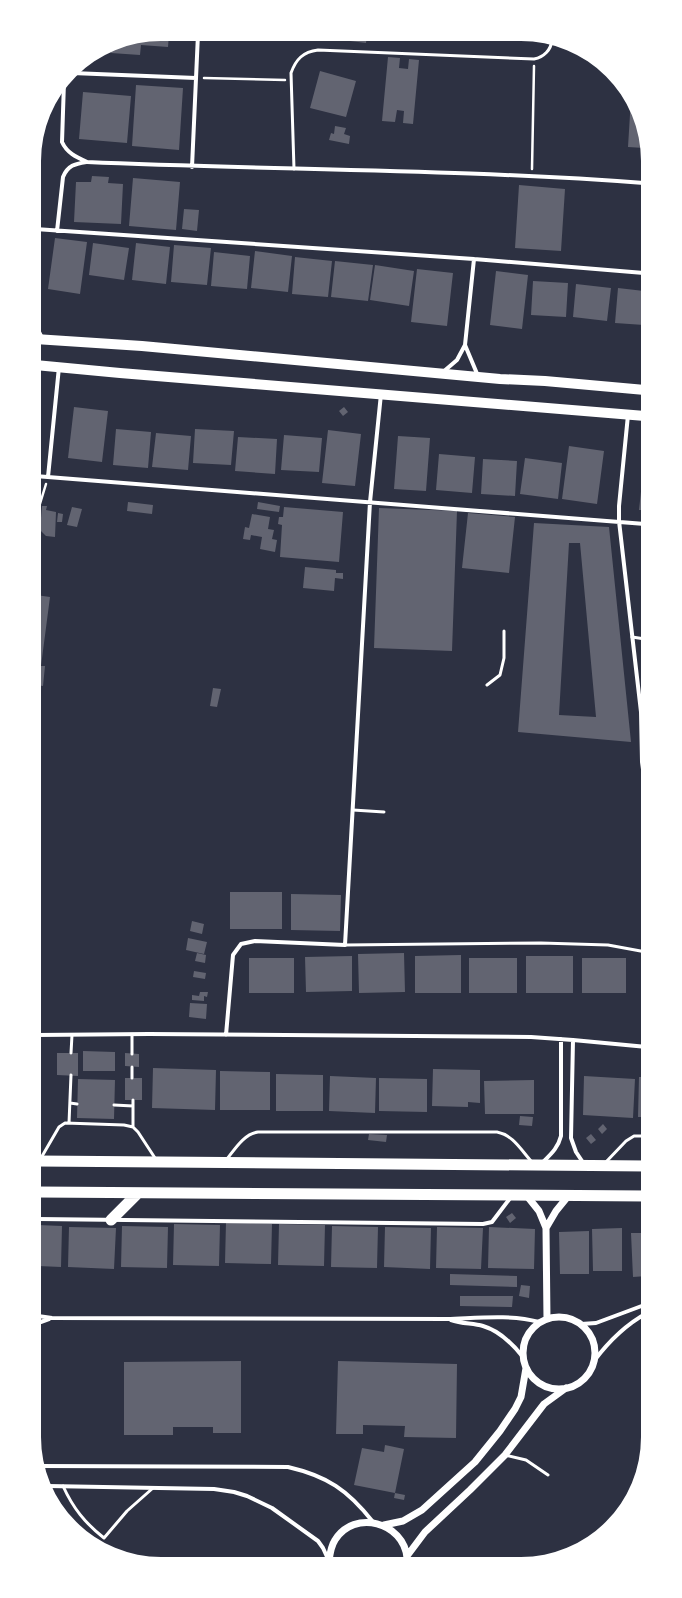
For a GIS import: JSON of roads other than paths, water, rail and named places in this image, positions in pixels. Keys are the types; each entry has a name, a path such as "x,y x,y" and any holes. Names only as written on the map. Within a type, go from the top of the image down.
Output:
{"highway":[{"path":"41,1161 641,1166"},
{"path":"41,1192 641,1196"},
{"path":"111,1220 138,1193"}],"main road":[{"path":"41,340 142,346 478,377 641,390"},
{"path":"41,366 641,416"}],"street":[{"path":"192,167 198,41"},
{"path":"80,72 196,78"},
{"path":"64,91 62,142 65,149 71,154 87,162"},
{"path":"57,231 63,177 66,170 72,165 87,162 192,167 532,175 641,183"},
{"path":"41,230 474,259 641,273"},
{"path":"441,373 457,360 465,345 474,259"},
{"path":"465,345 478,377"},
{"path":"48,477 59,367"},
{"path":"226,1036 233,955 241,944 255,941 345,945 370,502 381,394"},
{"path":"628,414 619,506 619,521 641,712"},
{"path":"41,476 641,524"},
{"path":"41,1035 132,1034 226,1036 531,1037 641,1047"},
{"path":"537,1166 554,1151 559,1144 561,1136 560,1039"},
{"path":"573,1040 571,1138 576,1152 586,1166"},
{"path":"41,1219 488,1224 495,1218 512,1196"},
{"path":"527,1196 539,1211 546,1228 547,1319"},
{"path":"546,1228 556,1211 568,1196"},
{"path":"581,1324 596,1323 641,1306"},
{"path":"41,1316 52,1318 447,1319 512,1317 526,1318 539,1322"},
{"path":"408,1557 425,1532 505,1455 544,1404 566,1388 584,1379 594,1361 608,1342 634,1320 641,1316"},
{"path":"566,1388 554,1388 543,1385 533,1378 526,1368 523,1357 523,1349 526,1337 533,1327 539,1322 547,1319 565,1317 581,1324 593,1341 595,1351 594,1361"},
{"path":"41,1322 52,1318"},
{"path":"447,1319 482,1326 494,1331 510,1342 523,1357"},
{"path":"384,1525 403,1521 422,1510 475,1462 500,1431 515,1409 521,1397 526,1368"},
{"path":"45,1466 288,1467 316,1474 336,1484 356,1501 373,1522"},
{"path":"52,1486 214,1489 234,1492 247,1496 272,1508 310,1535 323,1548 327,1557"},
{"path":"329,1557 330,1550 342,1531 351,1525 362,1522 373,1522 384,1525 395,1532 403,1543 407,1557"}],"lane":[{"path":"294,169 291,80 294,65 298,59 310,51 434,54 534,59 539,58 547,52 551,45"},
{"path":"487,685 500,675 504,658 504,631"},
{"path":"632,637 641,638"},
{"path":"353,810 384,812"},
{"path":"345,945 533,943 608,945 641,951"},
{"path":"132,1034 132,1054"},
{"path":"72,1035 72,1053"},
{"path":"132,1067 132,1078"},
{"path":"70,1123 71,1075"},
{"path":"133,1100 133,1127 158,1162"},
{"path":"70,1103 77,1104"},
{"path":"114,1105 133,1106"},
{"path":"41,1156 59,1127 65,1123 124,1125 133,1127"},
{"path":"224,1163 247,1136 258,1132 497,1132 505,1134 511,1138 537,1166"},
{"path":"602,1166 626,1140 634,1136 641,1136"},
{"path":"505,1455 526,1460 548,1475"},
{"path":"63,1486 70,1501 80,1515 91,1528 104,1538 127,1511 153,1488"}]}
